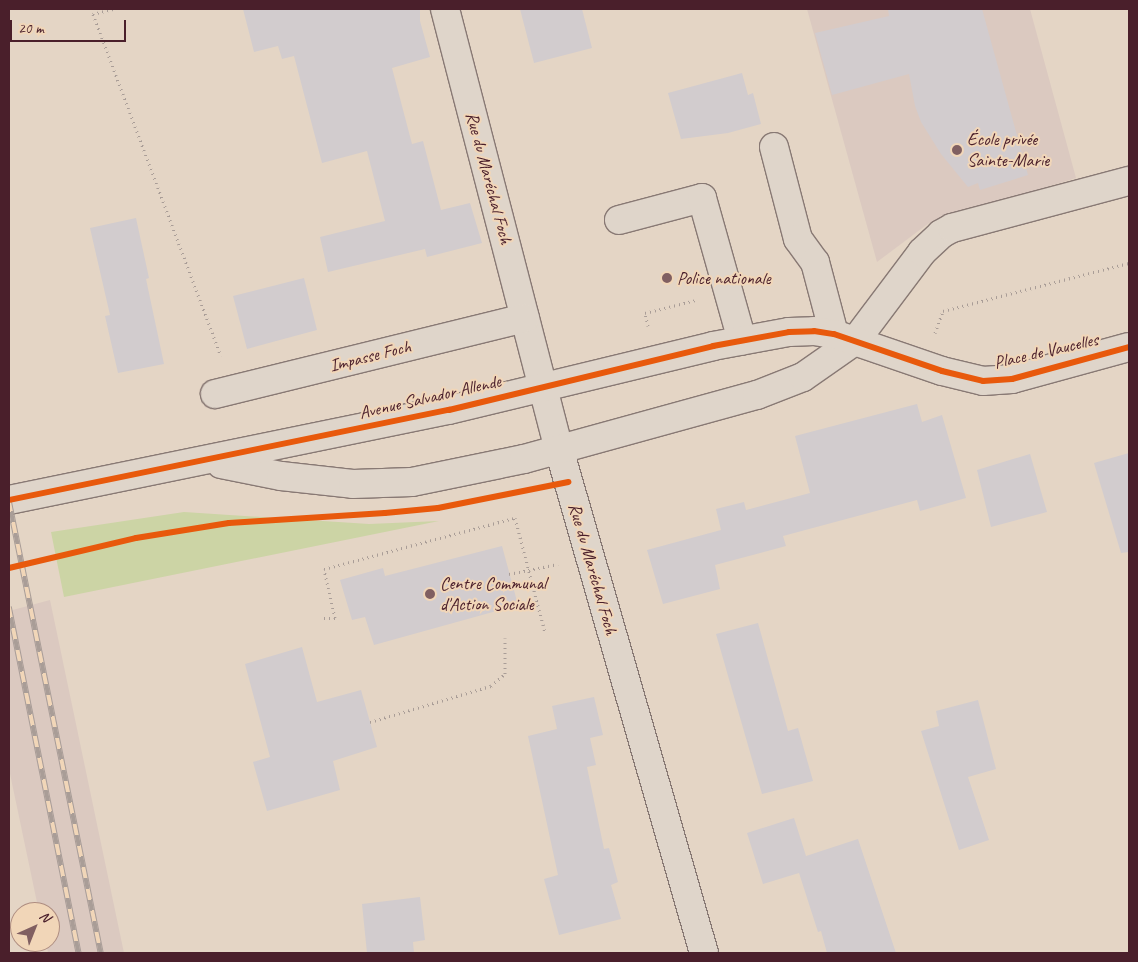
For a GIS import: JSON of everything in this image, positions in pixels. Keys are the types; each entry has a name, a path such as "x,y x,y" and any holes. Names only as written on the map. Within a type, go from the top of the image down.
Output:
{"street":[{"name":"Rue du Maréchal Foch","path":"445,9 559,449 704,953"},
{"path":"774,147 798,239 815,262 845,337 922,252 941,234 952,228 1129,181"},
{"path":"619,220 702,198 742,340"},
{"name":"Impasse Foch","path":"224,392 525,318"},
{"name":"Avenue Salvador Allende","path":"9,500 449,410 543,386 742,340 789,332 814,331 845,337"},
{"name":"Avenue Salvador Allende","path":"202,462 239,466 312,480 352,484 412,482 524,459 757,395 803,377 845,337"},
{"name":"Place de Vaucelles","path":"845,337 956,375 983,381 1012,379 1129,347"}],"path":[{"path":"113,9 93,14 224,392"},
{"path":"923,364 943,312 1129,263"},
{"path":"650,331 645,313 728,292"},
{"path":"324,618 335,618 324,569 515,518 545,632"},
{"path":"510,574 590,557"},
{"path":"370,722 491,686 505,674 506,638"}],"shaded area":[{"name":"École privée Sainte-Marie","path":"807,9 1030,9 1076,178 929,223 877,262"},
{"path":"50,600 124,953 48,953 60,952 60,902 37,902 9,769 9,611"}],"green space":[{"path":"184,512 369,524 439,521 64,597 51,532"}],"building":[{"path":"243,9 420,9 420,21 430,57 392,68 412,144 423,141 441,210 470,203 482,243 427,257 425,249 328,272 320,237 385,221 367,151 322,163 294,56 282,59 278,46 254,52"},
{"path":"520,9 582,9 592,48 534,63"},
{"name":"École privée Sainte-Marie","path":"888,9 982,9 1028,175 980,190 978,183 968,187 941,154 921,122 915,106 909,74 832,95 815,33 889,16"},
{"path":"742,73 748,95 753,93 761,124 728,133 681,139 668,93"},
{"path":"136,218 149,278 146,279 164,364 118,373 105,316 110,315 90,228"},
{"path":"304,278 317,330 247,349 233,296"},
{"path":"917,404 922,422 942,415 966,498 920,511 917,500 783,536 786,546 715,565 720,589 663,604 647,550 721,530 716,509 744,502 746,510 810,493 795,436"},
{"path":"1129,453 1129,552 1121,553 1094,463"},
{"path":"1030,454 1047,512 991,527 977,470"},
{"name":"Centre Communal d'Action Sociale","path":"502,546 518,605 374,645 365,617 352,620 340,580 383,568 385,576"},
{"path":"758,623 788,731 798,728 813,781 762,794 716,634"},
{"path":"302,647 317,702 361,690 377,747 333,761 340,790 267,811 253,762 270,757 245,664"},
{"path":"594,697 603,735 590,738 596,765 587,767 604,849 609,848 618,882 611,885 621,919 559,935 544,879 558,875 528,736 557,729 552,706"},
{"path":"978,700 996,769 968,777 989,840 959,850 921,731 939,726 936,711"},
{"path":"794,818 806,856 858,839 896,953 827,953 821,931 818,932 799,873 763,884 747,833"},
{"path":"420,897 425,940 413,942 414,953 367,953 362,904"}],"railway":[{"path":"9,501 101,953"},
{"path":"9,607 79,953"}],"cycle path":[{"path":"9,500 449,410 713,346 789,332 814,331 834,334 942,371 983,381 1012,379 1129,347"},
{"path":"9,568 136,538 229,523 438,508 568,482"}],"place":[{"name":"École privée Sainte-Marie","path":"957,150"},
{"name":"Police nationale","path":"667,278"},
{"name":"Centre Communal d'Action Sociale","path":"430,594"}]}
